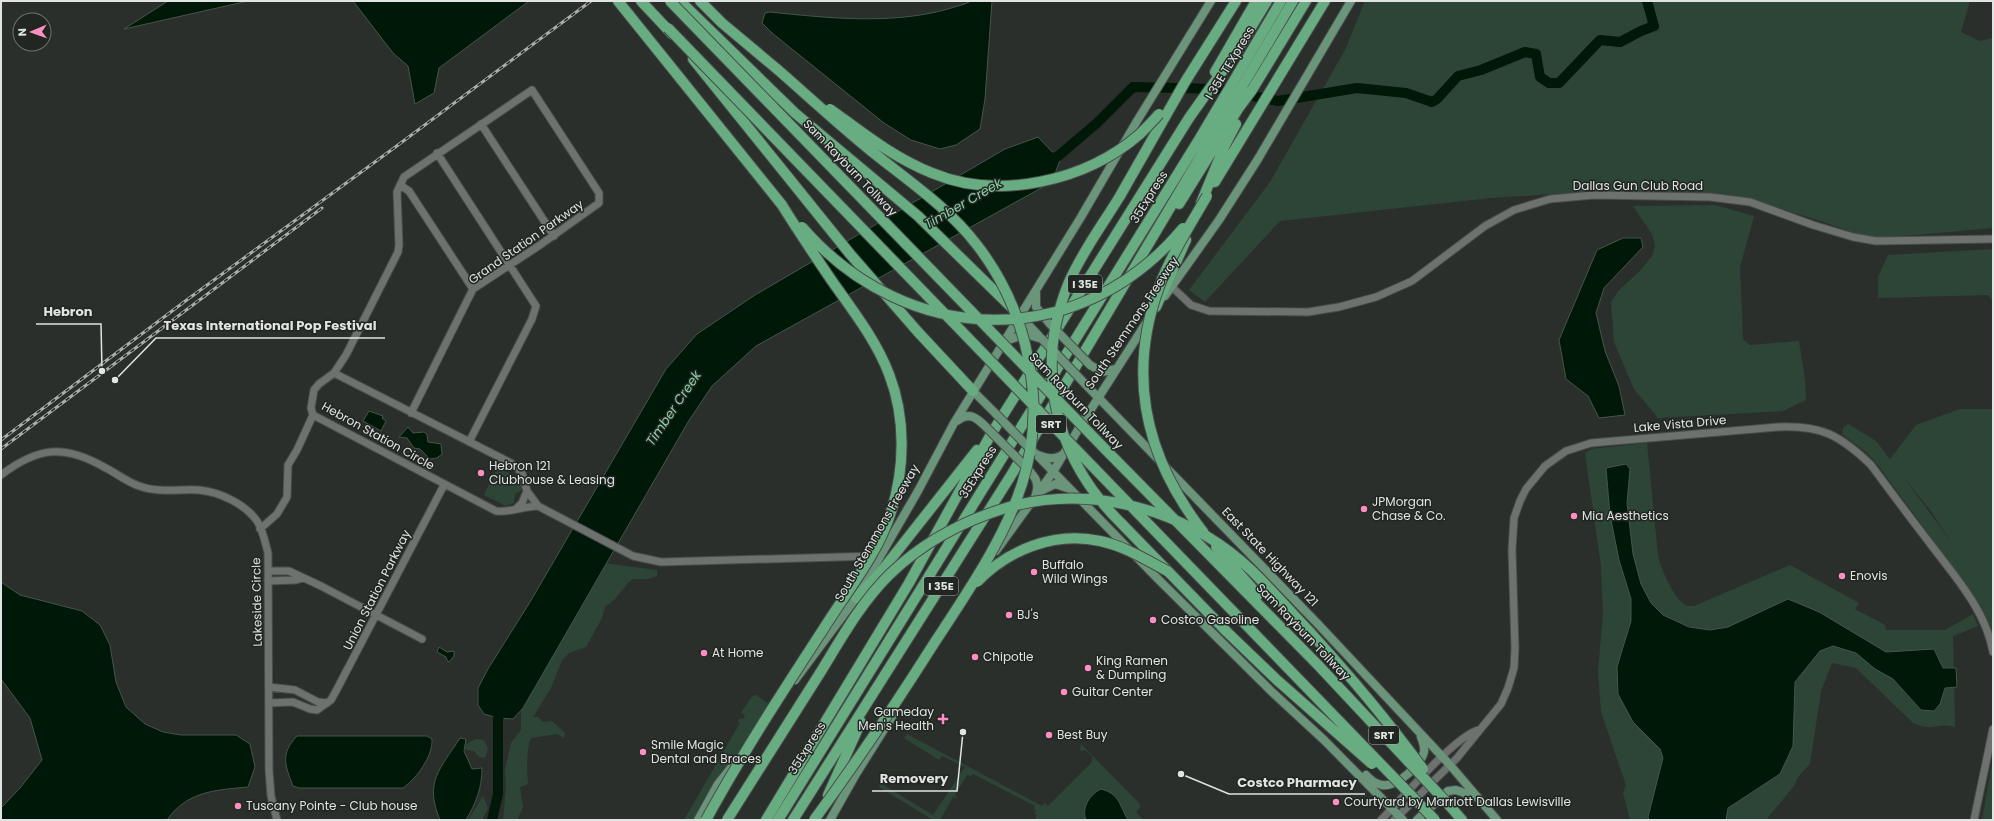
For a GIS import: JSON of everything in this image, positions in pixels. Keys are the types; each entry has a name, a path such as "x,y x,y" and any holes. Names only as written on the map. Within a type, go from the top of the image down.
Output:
{"highway":[{"path":"618,1 782,205 830,257 868,285 908,304 958,317 985,320 1011,319 1049,314 1086,302 1132,276 1153,260 1191,219 1207,196"},
{"path":"641,1 668,28 850,254 973,391"},
{"name":"Sam Rayburn Tollway","path":"670,1 1104,448 1318,665 1462,820"},
{"path":"680,1 794,113 918,216 1020,316"},
{"path":"700,1 722,23 777,68 849,133 958,223 976,244 993,268 1007,294 1020,324 1028,356 1032,390 1031,441 1022,483 1011,512 967,592 872,741 814,820"},
{"path":"1236,1 1185,82 1070,280 1057,320 1052,362 1054,398 1063,434 1086,482 1102,504 1236,642 1434,820"},
{"path":"1233,48 1256,1"},
{"name":"I 35E","path":"766,820 909,584 988,432 1190,118 1233,48 1267,1"},
{"name":"I 35E TEXpress","path":"1213,141 1281,1"},
{"path":"1255,55 1293,1"},
{"path":"1153,313 1168,282 1213,141 1252,90 1306,1"},
{"path":"1318,665 1188,512 1165,473 1150,431 1146,409 1143,372 1144,354 1150,315 1166,271 1207,196 1325,1"},
{"name":"SRT","path":"668,28 1434,820"},
{"path":"777,68 896,156 934,174 953,180 992,186 1009,186 1049,180 1067,175 1103,159 1139,134 1159,114 1185,82"},
{"name":"South Stemmons Freeway","path":"793,820 1010,477 1147,247 1213,141"},
{"name":"35Express","path":"778,820 1213,141"},
{"path":"706,820 725,785 798,668 874,551 891,513 900,474 901,425 894,388 884,362 864,325 806,244 782,205"},
{"path":"856,598 880,572 961,469 988,432"},
{"path":"727,820 858,612 893,571 920,549 971,520 1024,503 1070,499 1120,503 1150,511 1199,532 1227,550 1250,569 1356,682 1389,723 1452,808"},
{"path":"967,592 990,568 1007,556 1024,548 1048,541 1071,539 1099,541 1133,552 1167,570"},
{"path":"814,820 836,779 872,694"}],"main road":[{"name":"South Stemmons Freeway","path":"698,820 718,784 856,598 918,492 954,423 973,391 1211,1"},
{"name":"South Stemmons Freeway","path":"830,820 856,774 974,582 1035,495 1054,472 1116,369 1171,286 1219,220 1258,159 1314,67 1351,1"},
{"path":"1036,290 1036,307 1050,324 1090,365 1102,372 1116,369"},
{"name":"East State Highway 121","path":"1020,316 1317,623 1450,765 1496,820"},
{"path":"1005,340 1026,334 1042,339"},
{"path":"973,391 1272,692 1375,783 1383,786 1403,779 1423,757 1425,750 1424,742 1419,733"},
{"path":"954,423 967,415 978,418 988,432 1025,466 1037,481 1038,486 1035,495"},
{"path":"1035,453 1046,458 1058,459 1064,454"},
{"path":"1035,495 1045,488 1055,484 1062,485 1071,490"},
{"path":"1326,741 1392,809 1399,819"},
{"path":"1417,820 1448,791 1456,790 1477,797"}],"street":[{"name":"Grand Station Parkway","path":"411,413 473,289 596,207 600,198 599,193 532,90 481,124"},
{"path":"473,289 409,192 400,185 404,177 481,124 554,236"},
{"path":"437,153 534,302 535,311 469,442"},
{"name":"Hebron Station Circle","path":"400,185 397,192 398,252 346,355 334,373 319,384 314,390 311,408 313,415 496,511 507,512 528,506 538,506"},
{"name":"Dallas Gun Club Road","path":"1171,286 1191,305 1209,311 1308,312 1339,307 1376,297 1412,281 1485,226 1514,210 1550,199 1594,195 1710,197 1750,202 1813,225 1853,237 1876,240 1993,240"},
{"path":"334,373 511,463 522,473 527,491 538,506 633,556 661,562 881,556"},
{"path":"260,529 277,514 287,497 288,465 313,415"},
{"name":"Lake Vista Drive","path":"1399,819 1474,739 1478,730 1501,704 1514,668 1515,648 1512,543 1514,518 1520,501 1534,478 1552,460 1568,450 1597,442 1800,426 1832,435 1856,450 1871,465 1957,580 1977,609 1988,633 1993,652"},
{"name":"Lakeside Circle","path":"1,475 28,457 49,452 64,451 83,455 138,486 154,489 201,490 230,499 257,521 268,553 270,785 277,820"},
{"name":"Union Station Parkway","path":"327,703 336,691 377,616 444,485"},
{"path":"516,509 522,503 527,491"},
{"path":"268,571 289,571 422,639"},
{"path":"268,581 296,580 303,578"},
{"path":"269,687 295,690 318,702 327,703"},
{"path":"269,703 293,702 317,710 327,703"},
{"path":"1974,820 1993,729"},
{"name":"Lake Vista Drive","path":"1380,820 1442,757 1469,733 1478,730"}],"shaded area":[{"path":"1365,1 1970,1 1961,32 1980,41 1993,38 1993,228 1882,238 1854,233 1821,221 1748,199 1701,193 1600,191 1491,198 1280,221 1205,302 1189,290 1270,182 1345,50"},
{"path":"1715,205 1754,216 1740,267 1743,339 1750,345 1799,341 1805,380 1806,400 1783,411 1658,418 1634,389 1614,342 1611,302 1619,290 1640,271 1652,256 1655,246 1652,234 1633,206"},
{"path":"1993,249 1993,301 1988,295 1878,298 1878,277 1888,255"},
{"path":"1960,409 1993,409 1993,631 1979,603 1878,465 1866,452 1842,434 1843,428 1848,424 1876,441 1890,459 1916,425","holes":["1902,475 1930,510 1952,543"]},
{"path":"1647,443 1658,556 1672,589 1685,605 1694,606 1790,565 1859,603 1855,609 1885,625 1886,630 1945,630 1973,614 1978,626 1953,636 1955,727 1925,727 1913,723 1856,668 1832,663 1821,691 1810,764 1798,777 1794,786 1766,820 1630,820 1623,793 1626,785 1601,712 1598,671 1603,613 1601,566 1585,453 1591,449"},
{"path":"498,467 520,479 522,490 515,494 514,503 506,506 484,495 489,484 491,485 494,479 492,478"},
{"path":"603,563 657,570 657,576 648,579 633,579 628,583 615,599 605,607 602,618 586,647 569,653 562,660 551,688 533,717 538,717 543,722 552,721 565,733 564,738 557,734 531,738 529,743 527,767 528,784 520,787 523,807 517,820 503,820 506,786 505,770 511,743 521,730 521,713 525,697"},
{"path":"756,695 769,704 768,712 718,783 695,820 684,820 740,723 738,721 740,718 743,719 745,715 741,713 752,696"},
{"path":"907,734 1042,806 1045,803 1048,806 1092,762 1092,756 1085,750 1080,751 1081,744 1140,804 1140,808 1136,812 1143,820 1034,820 1037,815 1034,813 1036,812 1035,809 1033,810 1035,806 973,774 971,776 967,775 955,795 958,799 953,797 940,820 933,820 879,787 881,778 883,779 882,784 933,815 965,767 942,756 939,760 904,738"},
{"path":"476,739 484,740 488,749 485,758 479,757 474,751 467,750 465,748 466,744"},
{"path":"1993,757 1993,820 1982,820"},
{"path":"483,796 488,808 482,820 468,820"}],"water":[{"path":"168,1 248,1 124,29"},
{"path":"353,1 529,1 439,68 434,93 415,104 408,66 393,53"},
{"path":"971,1 992,1 985,99 980,129 956,145 940,149 911,140 884,123 772,33 762,23 765,13 770,12 837,18 882,19 926,14 948,9"},
{"path":"1038,137 1060,160 1052,182 756,346 712,386 688,422 523,708 513,719 498,718 484,714 478,705 478,688 488,669 530,602 666,369 697,334 755,295 1005,149"},
{"path":"1623,238 1641,238 1643,247 1604,288 1596,313 1605,351 1619,386 1625,415 1599,418 1588,396 1566,379 1559,340 1597,250"},
{"path":"369,411 383,416 382,418 386,421 381,431 363,421"},
{"path":"408,427 413,433 424,432 427,434 428,442 441,444 442,454 437,458 430,459 420,449 414,448 407,438 399,437"},
{"path":"1626,464 1630,469 1627,503 1633,554 1641,584 1651,603 1663,615 1689,627 1710,630 1728,627 1788,599 1819,612 1886,652 1934,649 1943,668 1956,668 1957,687 1945,688 1940,704 1934,711 1921,710 1893,679 1875,669 1856,653 1833,646 1820,651 1795,682 1793,746 1780,774 1728,808 1726,820 1649,820 1648,817 1663,758 1660,749 1633,722 1618,694 1617,667 1631,621 1631,599 1619,560 1610,515 1606,468"},
{"path":"1,582 20,595 82,611 100,625 110,645 116,682 126,707 145,724 163,732 181,735 236,735 250,744 255,767 248,787 214,791 193,798 175,810 167,820 1,820 1,808 20,788 42,760 30,718 1,679"},
{"path":"439,647 447,652 454,651 454,656 449,662 446,657 437,652"},
{"path":"297,736 427,736 432,739 432,746 419,773 403,788 299,788 293,786 286,766 286,754 288,748"},
{"path":"460,738 466,739 464,751 472,769 482,768 480,789 473,808 466,820 440,820 435,807 434,796 436,776"},
{"path":"1101,789 1116,797 1128,820 1086,820 1086,806 1093,794"}],"waterway":[{"name":"Timber Creek","path":"1043,159 1057,157 1097,123 1133,87 1218,89 1278,101 1357,88 1406,93 1432,102 1437,99 1458,76 1481,70 1525,52 1536,54 1540,77 1549,83 1559,83 1600,40 1620,42 1654,26 1647,1"},
{"name":"Timber Creek","path":"492,820 498,794 498,718 504,706"}],"railway":[{"path":"1,440 184,302 591,1"},
{"path":"1,449 322,208"}],"place":[{"name":"Hebron","path":"102,371"},
{"name":"Texas International Pop Festival","path":"115,380"},
{"name":"Hebron 121 Clubhouse & Leasing","path":"481,473"},
{"name":"JPMorgan Chase & Co.","path":"1364,509"},
{"name":"Mia Aesthetics","path":"1574,516"},
{"name":"Buffalo Wild Wings","path":"1034,572"},
{"name":"Enovis","path":"1842,576"},
{"name":"BJ's","path":"1009,615"},
{"name":"Costco Gasoline","path":"1153,620"},
{"name":"At Home","path":"704,653"},
{"name":"Chipotle","path":"975,657"},
{"name":"King Ramen & Dumpling","path":"1088,668"},
{"name":"Guitar Center","path":"1064,692"},
{"name":"Gameday Men's Health","path":"943,719"},
{"name":"Removery","path":"963,732"},
{"name":"Best Buy","path":"1049,735"},
{"name":"Smile Magic Dental and Braces","path":"643,752"},
{"name":"Costco Pharmacy","path":"1181,774"},
{"name":"Courtyard by Marriott Dallas Lewisville","path":"1336,802"},
{"name":"Tuscany Pointe - Club house","path":"238,806"}]}
